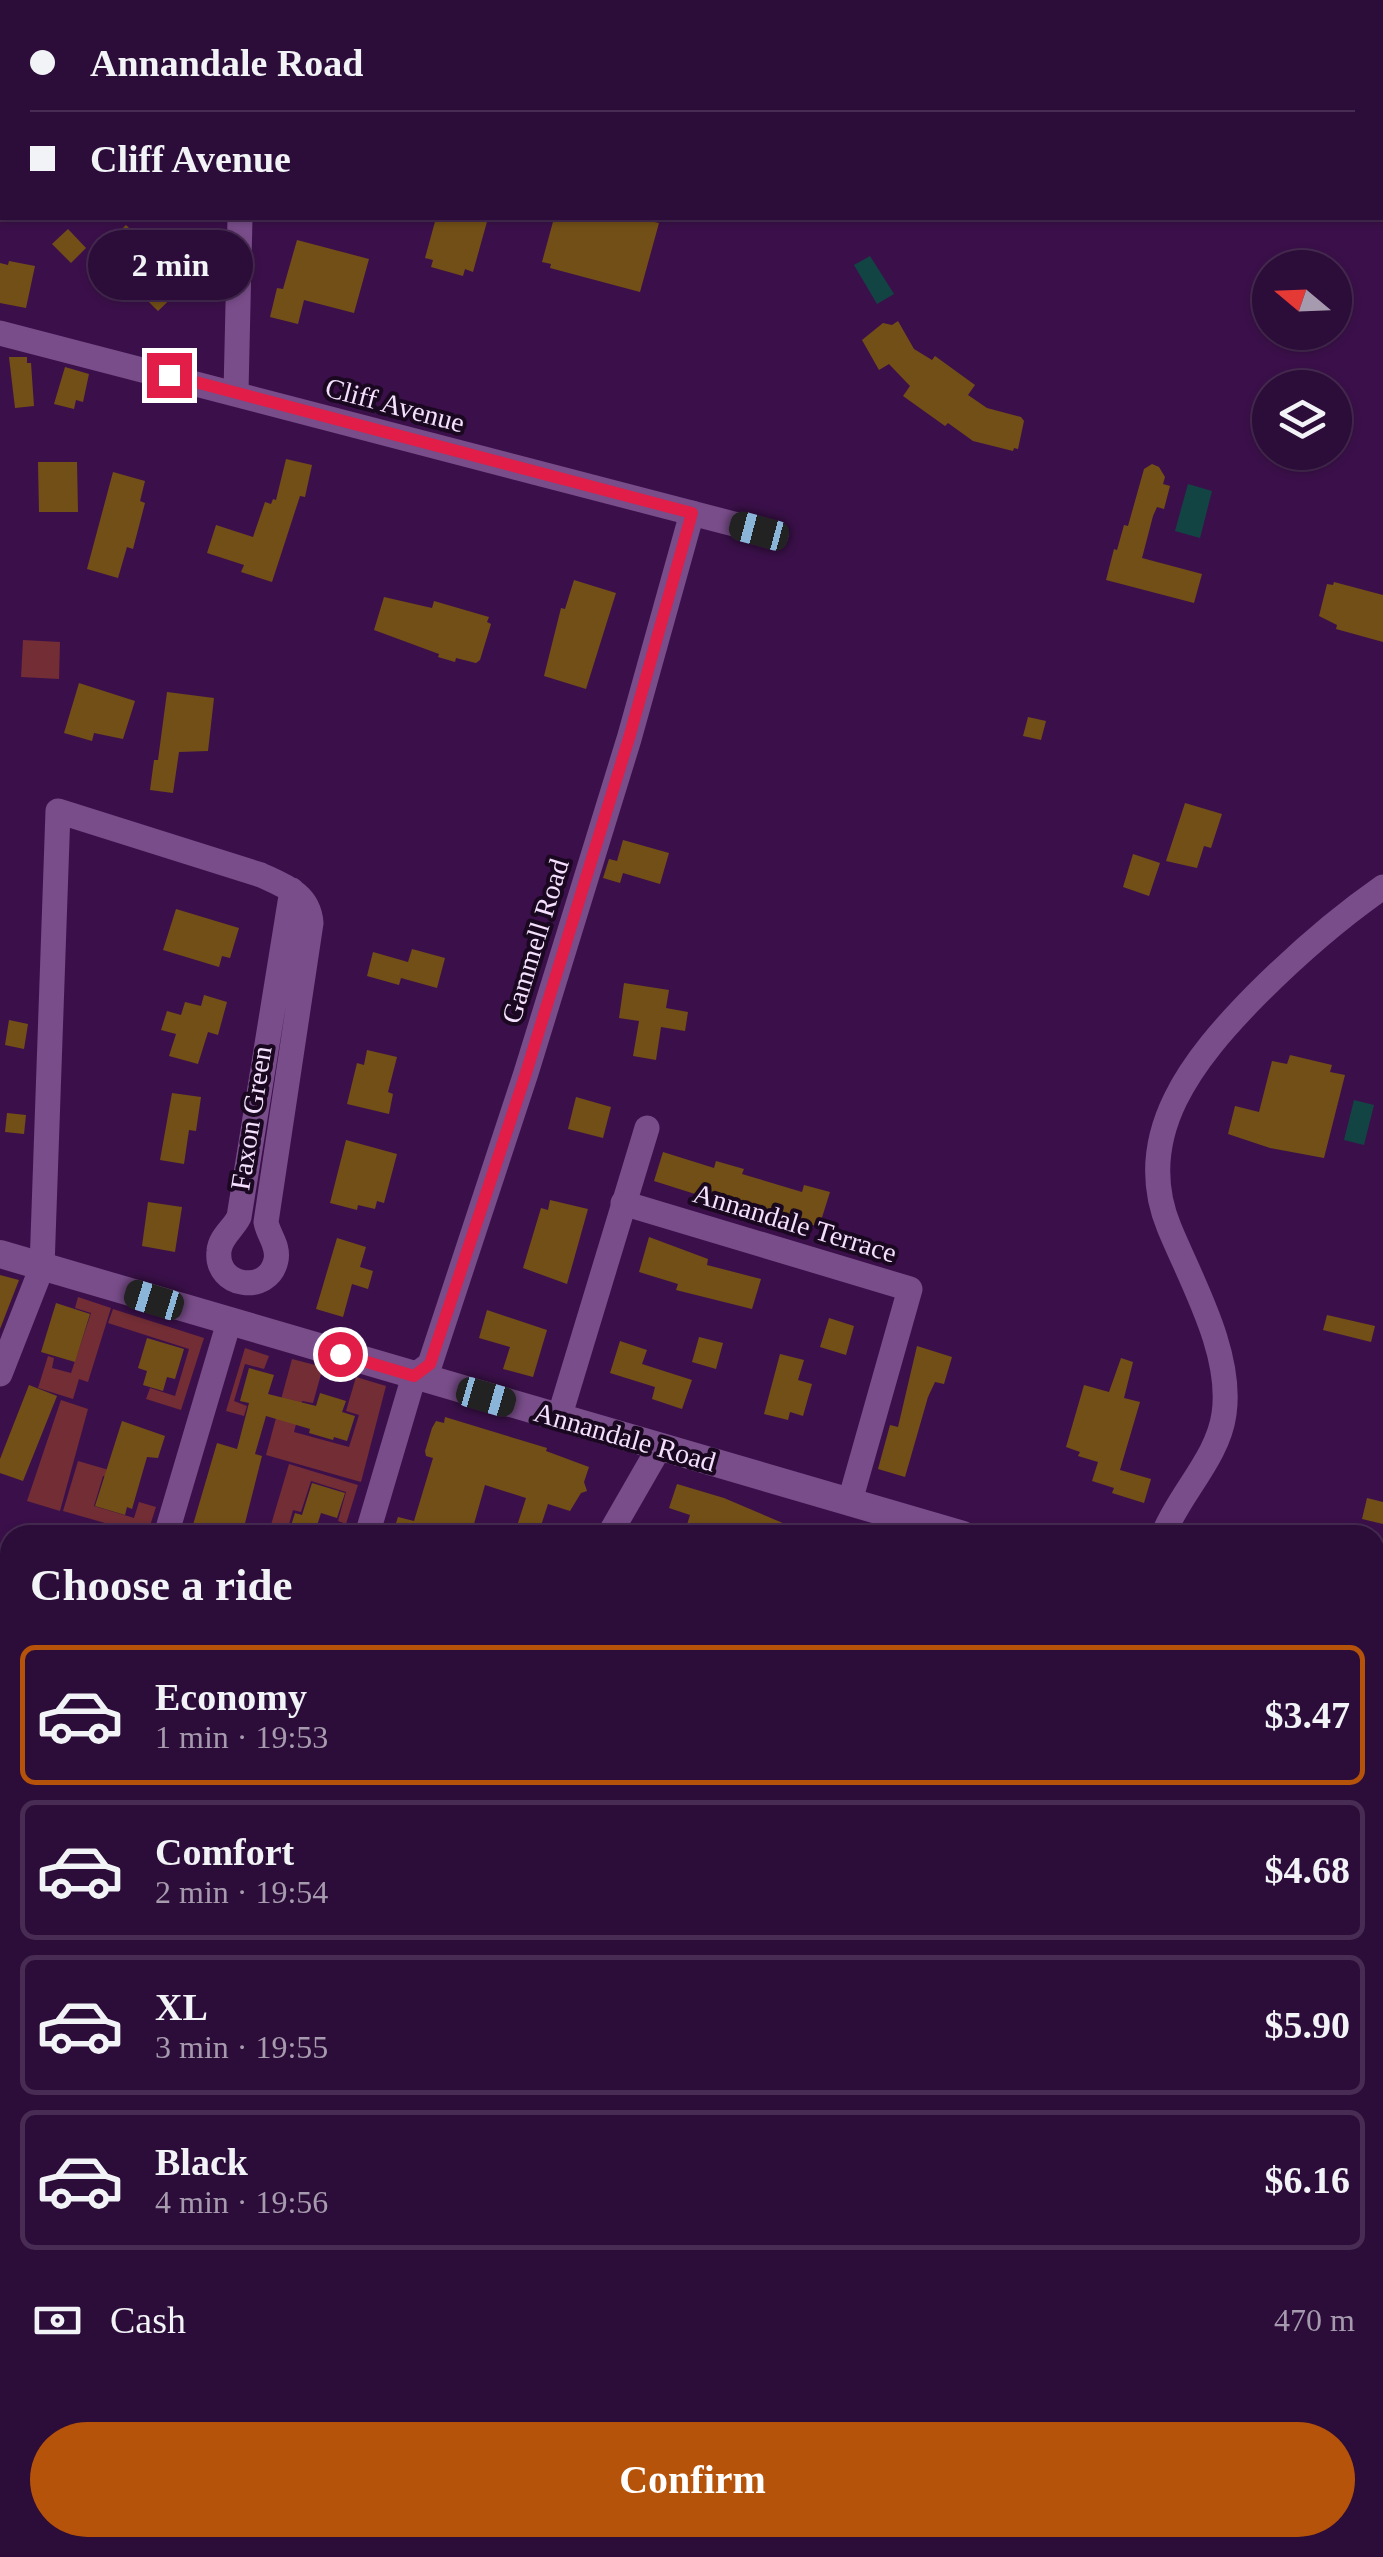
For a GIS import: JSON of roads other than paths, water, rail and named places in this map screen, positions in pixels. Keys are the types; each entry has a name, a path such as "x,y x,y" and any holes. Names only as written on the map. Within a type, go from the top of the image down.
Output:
{"street":[{"path":"236,392 240,220"},
{"name":"Cliff Avenue","path":"0,333 776,535"},
{"name":"Gammell Road","path":"370,1525 414,1376 430,1364 469,1250 629,738 692,513"},
{"path":"0,1374 42,1267 58,811 261,874 292,890"},
{"path":"1167,1525 1220,1432 1225,1395 1218,1352 1167,1222 1158,1188 1156,1166 1167,1115 1192,1069 1220,1031 1308,945 1383,887"},
{"name":"Faxon Green","path":"292,890 307,903 311,924 266,1222 277,1255 271,1272 248,1284 224,1273 218,1256 238,1217 292,890"},
{"path":"559,1418 646,1128"},
{"name":"Annandale Terrace","path":"623,1202 910,1289 850,1502"},
{"name":"Annandale Road","path":"0,1254 929,1525"},
{"path":"169,1525 229,1322"},
{"path":"615,1525 659,1448"}]}
